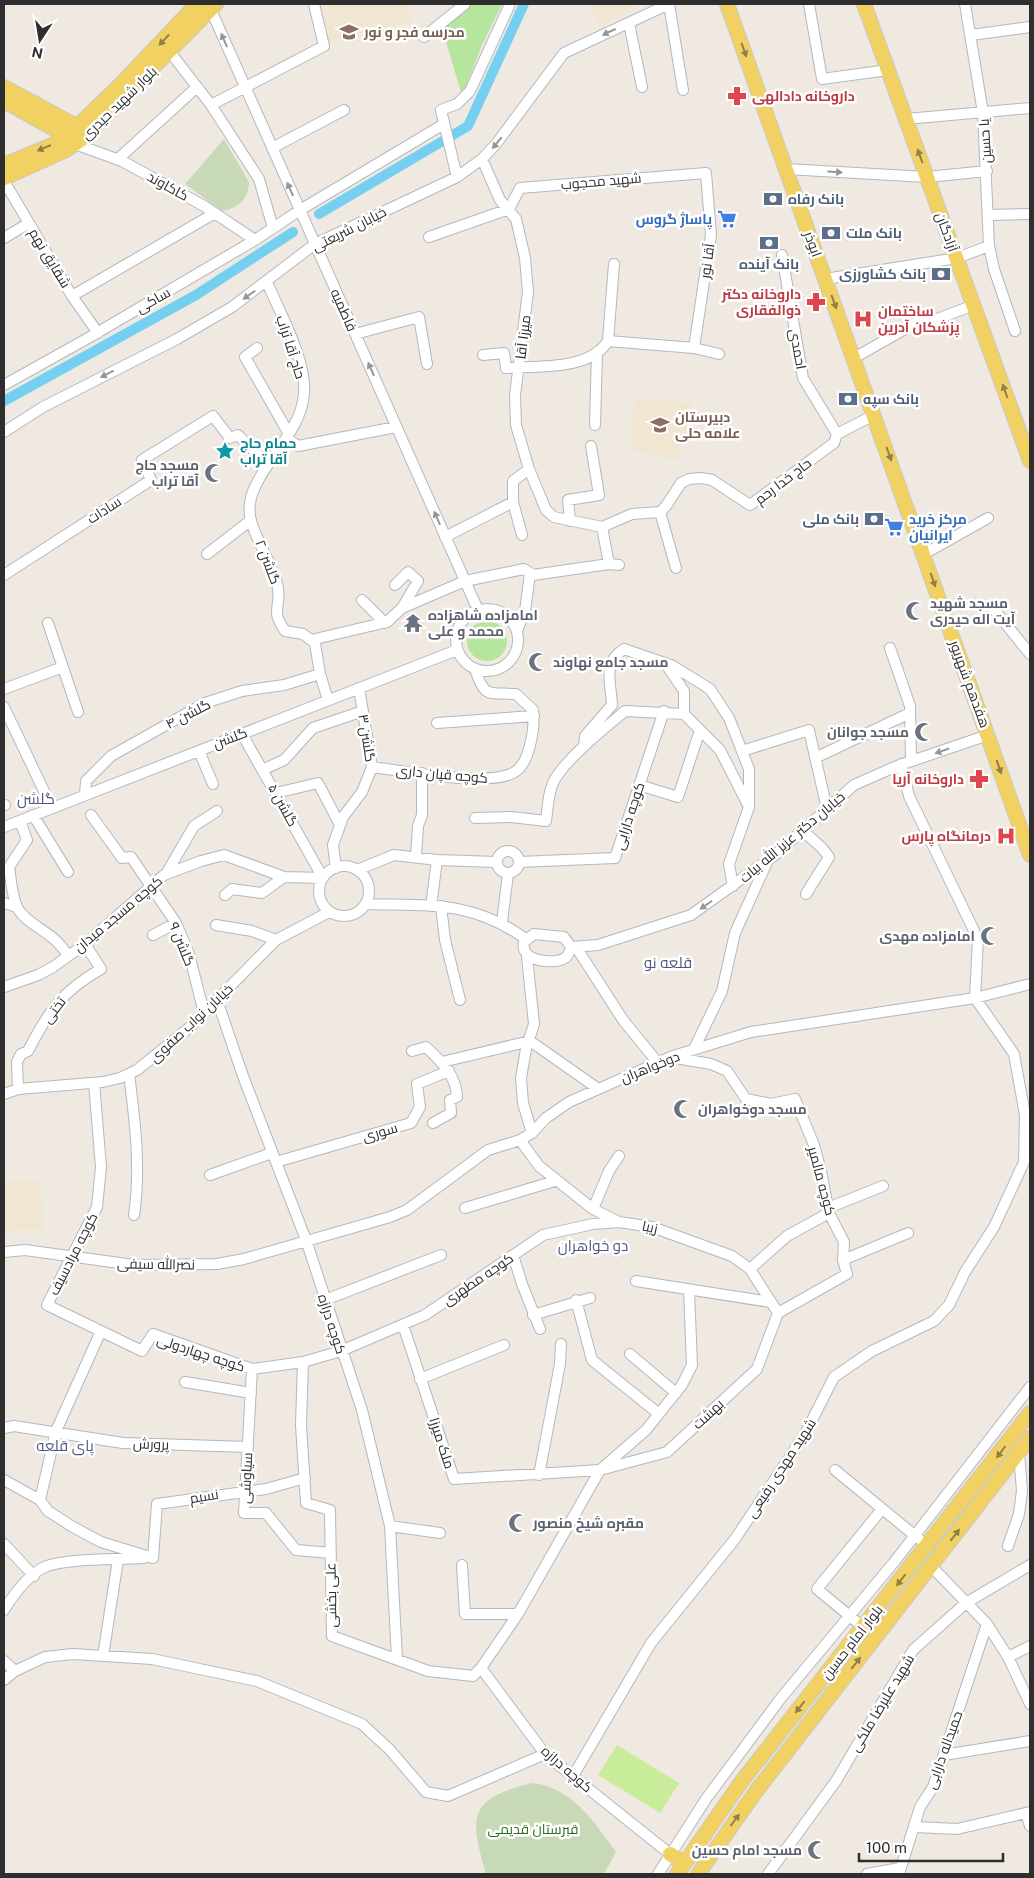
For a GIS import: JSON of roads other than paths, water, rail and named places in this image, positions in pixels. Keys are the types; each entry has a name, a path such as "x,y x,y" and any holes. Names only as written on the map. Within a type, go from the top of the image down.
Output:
{"main road":[{"name":"بلوار شهید حیدری","path":"4,165 77,135 118,88 197,4"},
{"name":"آزادگان","path":"864,4 974,305 1026,435 1030,461"},
{"name":"بلوار شهید حیدری","path":"4,180 77,135 170,52 212,6"},
{"name":"ابوذر","path":"729,6 900,485"},
{"path":"4,88 77,135"},
{"path":"4,101 77,135"},
{"name":"هفدهم شهریور","path":"900,485 1030,855"},
{"name":"بلوار امام حسین","path":"680,1868 742,1781 1030,1413"},
{"name":"بلوار امام حسین","path":"698,1874 757,1790 1030,1438"},
{"path":"670,1854 680,1868"}],"street":[{"path":"211,106 324,46 314,4"},
{"path":"424,37 465,4"},
{"path":"457,177 441,110 457,104 470,91 510,4"},
{"path":"669,4 683,90"},
{"name":"خیابان شریعتی","path":"4,432 43,407 178,339 232,307 315,244 457,177 482,159 496,144 564,53 669,4"},
{"path":"809,4 822,79 888,70"},
{"name":"یا حسین","path":"965,4 983,113 989,246 994,269 1015,331"},
{"name":"فاطمیه","path":"212,6 245,88 478,610"},
{"path":"629,22 642,88"},
{"path":"971,35 1030,27"},
{"path":"170,52 211,106 259,179 273,228"},
{"path":"118,159 197,87"},
{"path":"906,119 1030,108"},
{"path":"272,148 344,110"},
{"name":"ساکی","path":"4,385 98,333 255,240 300,210 444,124"},
{"name":"کاکاوند","path":"77,135 215,213 255,240"},
{"name":"میرزا آقا","path":"482,159 500,200 516,219 525,258 528,292 515,395 516,425 529,469 546,510 554,517 570,521"},
{"path":"786,170 927,177 987,171"},
{"name":"شهید محجوب","path":"509,209 520,188 706,173"},
{"name":"آقا نور","path":"694,348 711,235 706,173"},
{"name":"شقایق نهم","path":"4,180 72,296 98,333"},
{"path":"429,237 509,209"},
{"path":"72,296 215,213"},
{"path":"988,215 1030,214"},
{"path":"4,238 29,223"},
{"path":"826,278 957,258 989,246"},
{"name":"احمدی","path":"782,255 803,378 837,434"},
{"path":"483,355 504,353 506,368 568,365 602,351 608,341 614,264"},
{"name":"حاج آقا تراب","path":"250,520 250,502 254,488 287,436 302,408 304,393 303,378 294,345 267,282"},
{"path":"854,358 919,321 924,324 974,305"},
{"path":"355,334 419,317 427,364"},
{"path":"608,341 694,348 719,354"},
{"path":"257,348 245,357 287,436 298,446 396,427"},
{"path":"595,425 598,352"},
{"name":"حاج خدا رحم","path":"660,512 681,483 690,479 701,478 712,480 750,505 834,443 837,434 874,415"},
{"name":"سادات","path":"4,575 151,480 142,460 213,416 230,438 238,435 268,465"},
{"path":"591,446 599,495 568,500 570,521 602,527 632,514 660,512 676,568"},
{"path":"522,535 513,502 513,481 529,469"},
{"path":"446,537 513,502"},
{"path":"924,554 988,518"},
{"path":"207,554 250,520"},
{"name":"گلشن ۲","path":"250,520 268,557 276,581 280,598 277,615 285,631 303,634 311,640"},
{"path":"402,608 465,582 524,569 533,575 614,565 602,527"},
{"path":"311,640 385,623 402,608 418,581 408,572 395,585"},
{"path":"475,669 493,671 508,663 518,648 517,630 525,611 530,574"},
{"path":"362,600 385,623"},
{"path":"992,607 1030,654"},
{"path":"437,724 534,716 533,710 516,694 487,692 482,688 475,669 461,658 457,650 457,630 469,614 478,610 488,609 506,615 517,630"},
{"path":"48,623 78,712"},
{"path":"311,640 315,643 320,674 328,700"},
{"path":"890,648 910,713 906,763 909,796 978,939 975,998"},
{"path":"584,746 585,736 612,705 609,666 615,655 624,649 665,663 710,688 729,718 748,769 749,807 729,864 733,886"},
{"name":"گلشن","path":"4,827 457,650"},
{"path":"665,663 684,691 684,714"},
{"path":"4,689 63,667"},
{"name":"گلشن ۴","path":"84,795 86,781 111,756 206,703 242,691 284,685 320,674"},
{"name":"گلشن ۳","path":"336,868 333,845 340,825 343,817 362,792 372,767 359,688"},
{"path":"4,707 52,808"},
{"path":"475,818 511,817 546,821 550,793 555,779 584,746 625,711 684,714 720,750 749,807"},
{"path":"262,770 284,760 313,728 363,712"},
{"name":"کوچه دارابی","path":"519,862 615,858 664,712"},
{"path":"815,758 910,713"},
{"name":"کوچه قپان داری","path":"372,767 422,774 496,778 514,773 522,764 530,748 534,716"},
{"path":"639,785 678,797 700,730"},
{"path":"742,751 809,730 827,809"},
{"name":"گلشن ۵","path":"242,734 322,878"},
{"name":"خیابان دکتر عزیز الله بیات","path":"573,947 598,945 691,915 769,859 854,785 906,763 988,734"},
{"path":"199,751 213,784"},
{"path":"416,856 418,826 422,815 422,774"},
{"path":"276,794 318,783 340,825"},
{"path":"166,874 194,826 217,811"},
{"name":"گلشن ۹","path":"91,815 122,858 131,857 176,923 188,954 204,1013"},
{"path":"34,816 68,872"},
{"path":"20,821 27,840 9,867 17,907 25,917 62,944 68,956"},
{"path":"802,830 829,857 806,894"},
{"path":"506,851 513,853 519,862 515,871 508,874 498,869 496,862 499,855 506,851"},
{"path":"357,870 394,854 437,860 496,862"},
{"name":"کوچه مسجد میدان","path":"4,987 38,976 68,956 85,944 166,874 224,855 284,877 322,878"},
{"path":"694,1049 722,991 735,932 769,859"},
{"path":"437,860 436,906 460,1000"},
{"path":"346,866 357,870 364,876 368,885 369,894 366,904 359,912 349,916 338,916 329,912 322,904 318,893 322,878 336,868 346,866"},
{"path":"502,922 508,874"},
{"path":"226,895 232,890 262,893 284,877"},
{"path":"4,903 17,907"},
{"path":"366,904 436,906 469,911 502,922 526,939"},
{"name":"خیابان نواب صفوی","path":"4,1094 18,1089 94,1083 129,1074 149,1062 204,1013 276,940 329,912"},
{"path":"153,935 176,923"},
{"path":"216,925 252,931 276,940"},
{"path":"532,1133 523,1103 521,1078 526,1049 534,1024 527,956 523,946 526,939 534,934 560,936 567,939 623,1020 658,1063"},
{"name":"تختی","path":"18,1089 17,1062 21,1054 28,1051 61,998 86,978 101,969 85,944"},
{"path":"527,956 535,959 562,959 568,955 573,947"},
{"name":"دوخواهران","path":"306,1240 390,1217 407,1210 488,1150 520,1140 532,1133 546,1118 597,1088 670,1057 751,1032 975,998 1030,984"},
{"name":"شهید مهدی رفیعی","path":"574,1776 651,1643 741,1531 806,1434 834,1377 872,1351 934,1321 950,1304 965,1272 994,1227 1024,1162 1026,1115 1014,1054 975,998"},
{"name":"کوچه درازه","path":"217,1000 306,1240 362,1410 390,1526 397,1659"},
{"path":"446,1066 530,1041"},
{"path":"530,1041 597,1088"},
{"path":"412,1050 426,1048 446,1066 457,1085 457,1097 450,1100 451,1113 433,1123"},
{"name":"کوچه مالمیر","path":"670,1057 711,1064 727,1071 746,1099 771,1104 795,1099 814,1145 829,1211 844,1242 843,1260 847,1274 778,1313"},
{"name":"سوری","path":"274,1157 411,1123 420,1107 417,1084 446,1066"},
{"path":"129,1074 136,1129 138,1188 134,1215"},
{"name":"کوچه مرادسیف","path":"47,1305 97,1207 101,1167 94,1083"},
{"name":"زیبا","path":"520,1140 539,1166 555,1181 593,1209 619,1222 652,1227 683,1236 732,1256 750,1269 778,1313"},
{"path":"593,1209 619,1156"},
{"path":"210,1175 274,1157"},
{"path":"465,1208 555,1181"},
{"path":"750,1269 787,1236 829,1211 883,1186"},
{"name":"کوچه مطهری","path":"252,1369 303,1362 341,1351 425,1315 543,1235 593,1224 619,1222"},
{"path":"843,1260 908,1233"},
{"name":"نصرالله سیفی","path":"4,1252 25,1250 134,1265 217,1264 244,1259 306,1240"},
{"path":"513,1255 540,1329"},
{"path":"325,1300 441,1256"},
{"path":"636,1282 770,1302"},
{"path":"481,1668 518,1614 600,1470 646,1430 676,1393 692,1365 689,1290"},
{"path":"533,1314 576,1300 590,1298"},
{"path":"576,1300 592,1360 659,1414"},
{"name":"کوچه چهاردولی","path":"47,1305 142,1351 153,1334 252,1369"},
{"name":"بهشت","path":"600,1470 667,1452 757,1369 778,1313"},
{"name":"ملک میرزا","path":"402,1324 454,1479 600,1470"},
{"path":"40,1500 56,1431 101,1331"},
{"path":"539,1475 560,1364 561,1344"},
{"path":"420,1379 504,1345"},
{"path":"630,1354 676,1393"},
{"path":"303,1362 301,1425 305,1478"},
{"name":"سیاوشی","path":"252,1369 244,1513 266,1513 296,1550 331,1553"},
{"path":"184,1382 251,1393"},
{"path":"658,1874 706,1798 781,1698 915,1535 1030,1387"},
{"name":"پرورش","path":"4,1428 14,1426 56,1431 123,1443 248,1447"},
{"path":"1008,1546 1018,1514 1022,1491 1019,1453"},
{"path":"835,1470 915,1535 927,1547"},
{"name":"نسیم","path":"153,1558 157,1504 266,1488 305,1478"},
{"name":"علی بخشی","path":"305,1478 306,1503 330,1510 332,1636 428,1671 473,1676 481,1668"},
{"path":"4,1480 40,1500 48,1511 101,1542 153,1558"},
{"path":"863,1627 817,1589 882,1509"},
{"path":"390,1526 440,1533"},
{"path":"4,1544 34,1576"},
{"path":"4,1610 18,1587 46,1566 153,1558"},
{"path":"103,1656 118,1560"},
{"path":"462,1565 465,1614 518,1614"},
{"name":"شهید علیرضا ملکی","path":"768,1874 836,1781 914,1650 966,1603 1030,1565"},
{"path":"931,1566 987,1624 1008,1657 1030,1704"},
{"name":"حمیداله دارابی","path":"900,1871 920,1807 933,1786 944,1755 987,1624"},
{"path":"1008,1657 1030,1646"},
{"path":"4,1680 15,1671 45,1658 73,1654 152,1660 257,1681 362,1724 390,1750 426,1792 448,1796 546,1754"},
{"path":"4,1661 15,1671"},
{"name":"کوچه درازه","path":"481,1668 546,1754 670,1854"},
{"path":"944,1755 1030,1741"},
{"path":"915,1827 957,1829 1028,1813 1030,1826"},
{"path":"867,1874 900,1871"}],"waterway":[{"path":"319,214 468,126 524,4"},
{"path":"4,401 196,295 293,232"}],"place":[{"name":"مدرسه فجر و نور","path":"349,32"},
{"name":"داروخانه دادالهی","path":"737,96"},
{"name":"بانک رفاه","path":"773,199"},
{"name":"پاساژ گروس","path":"727,219"},
{"name":"بانک ملت","path":"831,233"},
{"name":"بانک آینده","path":"769,243"},
{"name":"بانک کشاورزی","path":"941,274"},
{"name":"داروخانه دکتر ذوالفقاری","path":"816,302"},
{"name":"ساختمان پزشکان آدرین","path":"863,319"},
{"name":"بانک سپه","path":"848,399"},
{"name":"دبیرستان علامه حلی","path":"660,425"},
{"name":"حمام حاج آقا تراب","path":"225,451"},
{"name":"مسجد حاج آقا تراب","path":"214,473"},
{"name":"بانک ملی","path":"874,519"},
{"name":"مرکز خرید ایرانیان","path":"894,527"},
{"name":"مسجد شهید آیت اله حیدری","path":"915,611"},
{"name":"امامزاده شاهزاده محمد و علی","path":"413,623"},
{"name":"مسجد جامع نهاوند","path":"538,662"},
{"name":"مسجد جوانان","path":"924,732"},
{"name":"داروخانه آریا","path":"979,779"},
{"name":"درمانگاه پارس","path":"1006,836"},
{"name":"امامزاده مهدی","path":"990,936"},
{"name":"مسجد دوخواهران","path":"683,1109"},
{"name":"مقبره شیخ منصور","path":"518,1523"},
{"name":"مسجد امام حسین","path":"817,1850"}],"district":[{"name":"گلشن","path":"36,798"},
{"name":"قلعه نو","path":"668,962"},
{"name":"دو خواهران","path":"593,1245"},
{"name":"پای قلعه","path":"65,1445"}],"park label":[{"name":"قبرستان قدیمی","path":"533,1829"}]}
